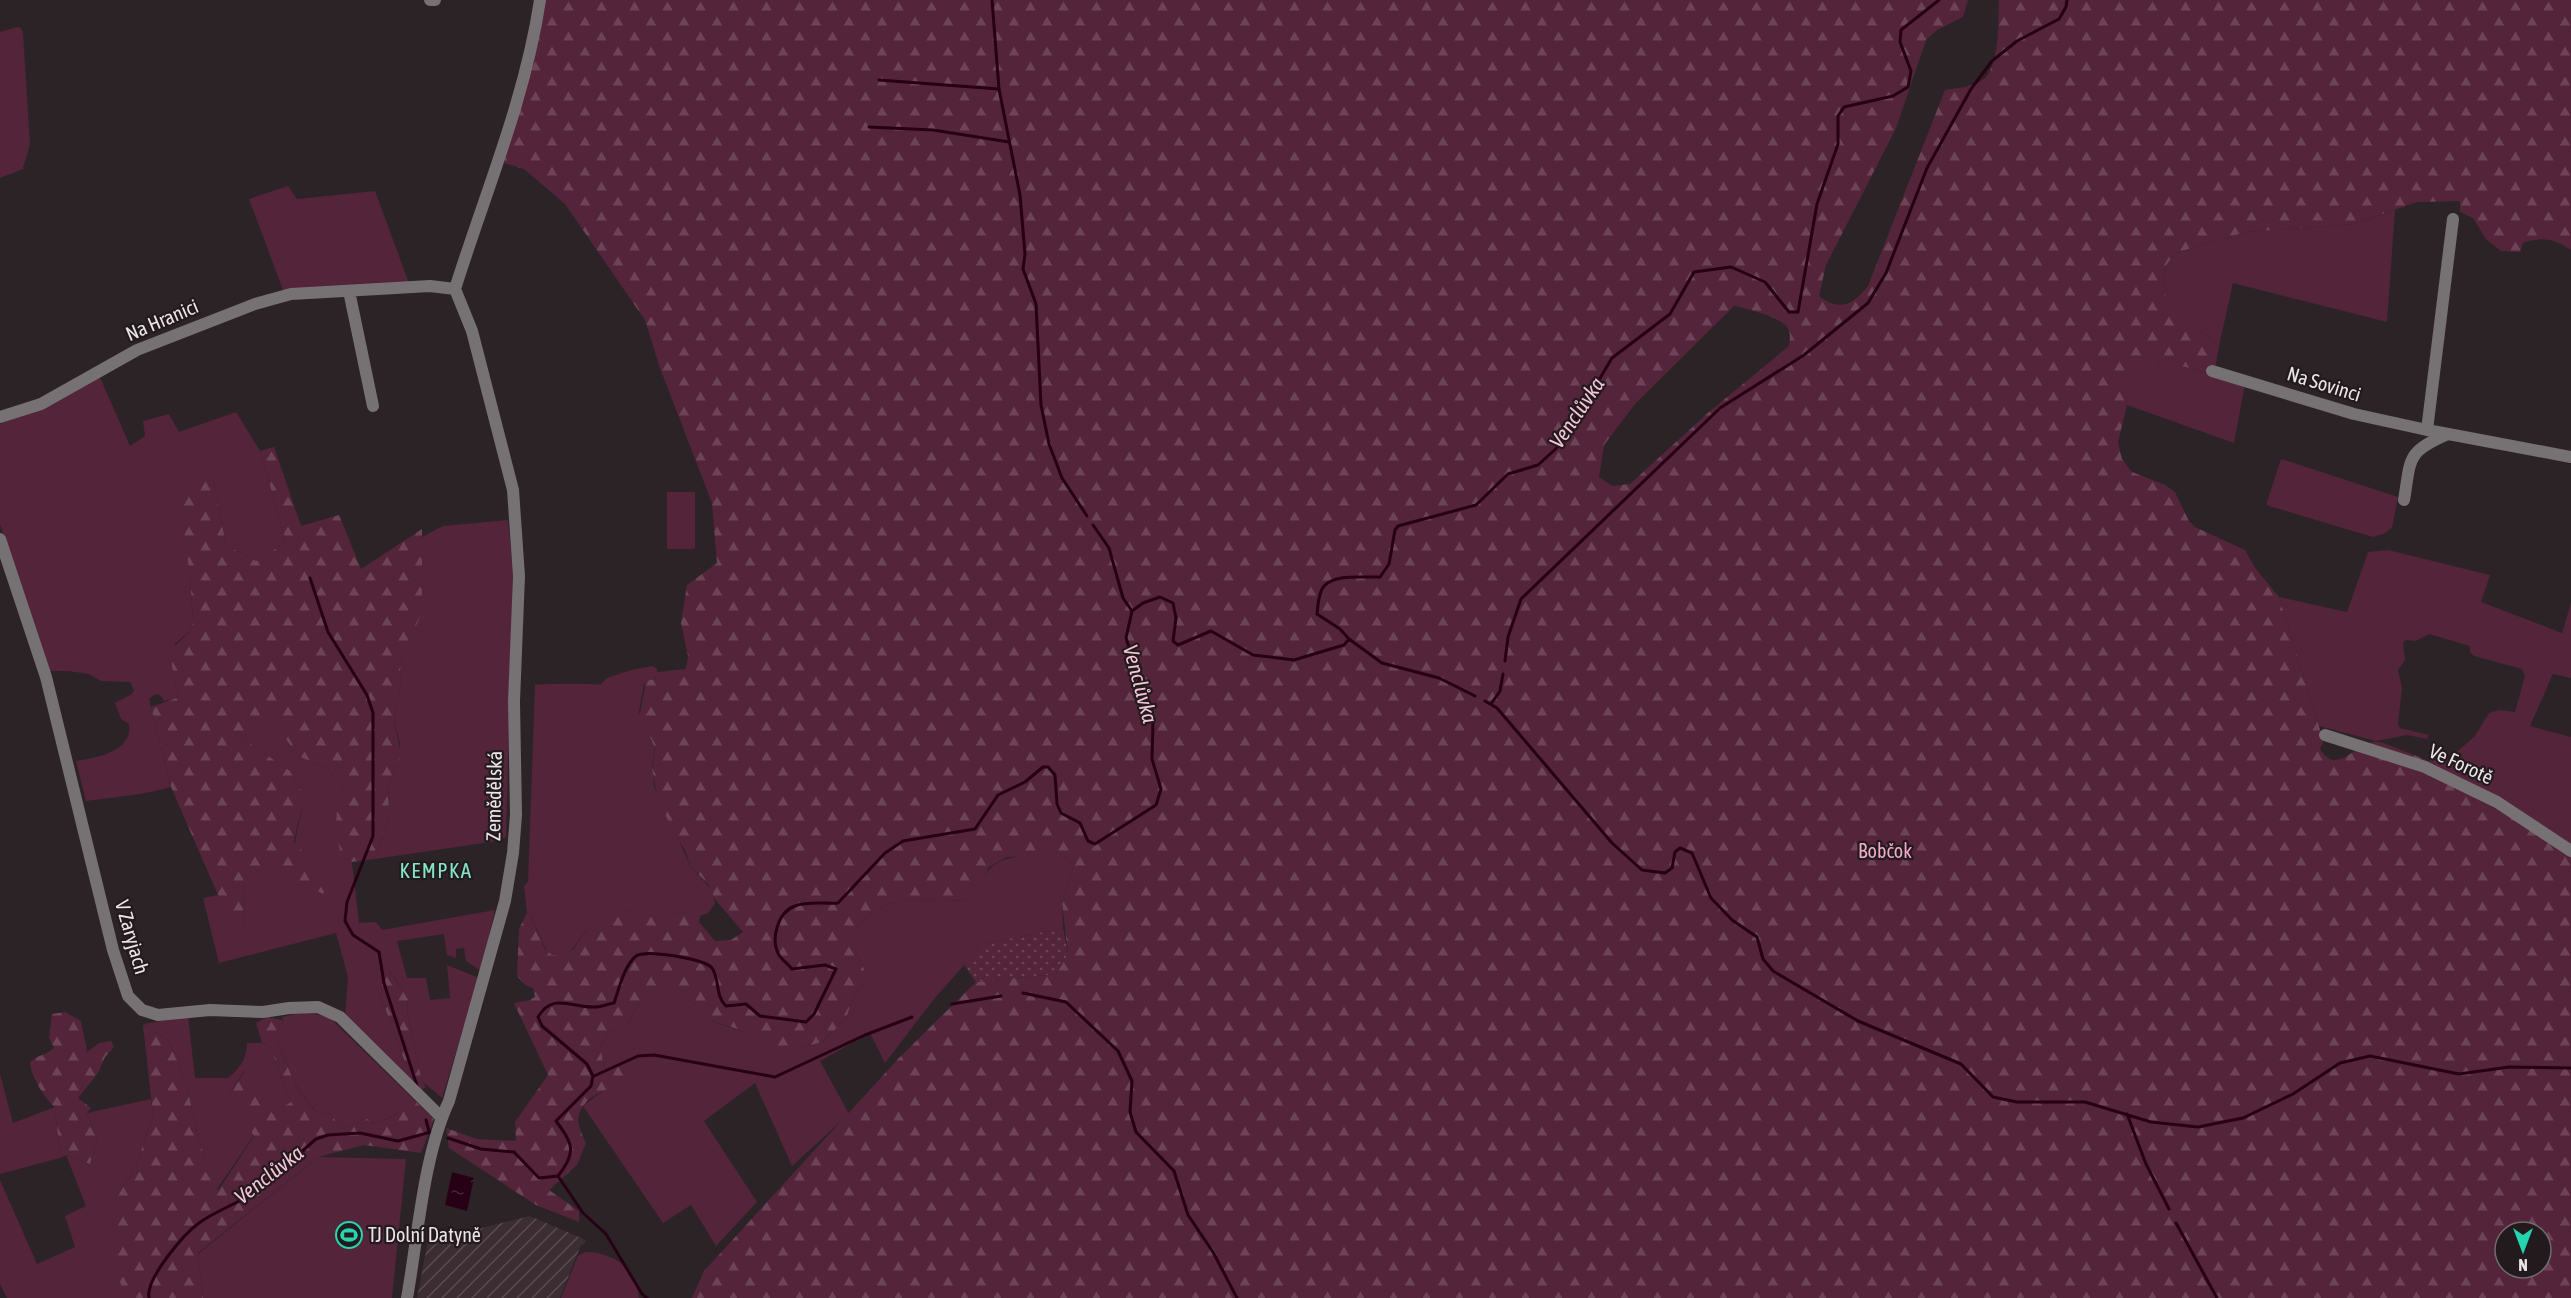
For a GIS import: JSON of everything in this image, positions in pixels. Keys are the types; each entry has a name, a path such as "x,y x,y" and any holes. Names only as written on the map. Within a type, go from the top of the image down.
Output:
{"street":[{"path":"430,0 435,0"},
{"path":"455,289 505,146 537,24 540,0"},
{"path":"2427,430 2453,219"},
{"name":"Na Hranici","path":"0,417 41,404 137,350 255,304 291,294 430,286 455,289"},
{"name":"Zemědělská","path":"407,1298 427,1176 441,1117 458,1069 505,902 516,815 514,702 519,576 513,490 472,331 455,289"},
{"path":"349,291 372,406"},
{"name":"Na Sovinci","path":"2212,371 2354,414 2571,457"},
{"path":"2404,500 2411,459 2415,451 2449,434"},
{"name":"V Zaryjach","path":"0,539 46,676 113,950 128,996 142,1010 158,1015 210,1010 263,1012 318,1007 340,1017 441,1117"},
{"name":"Ve Forotě","path":"2325,735 2425,767 2498,802 2571,851"}],"shaded area":[{"path":"530,1216 586,1240 581,1245 560,1298 417,1298 428,1241"}],"green space":[{"name":"Bobčok","path":"544,0 1968,0 1963,17 1937,30 1926,40 1896,128 1826,265 1819,296 1833,304 1840,305 1857,298 1868,286 1945,90 1976,83 1985,78 1990,71 1996,52 1999,0 2571,0 2571,250 2554,241 2542,239 2523,243 2520,252 2501,251 2486,239 2473,218 2460,212 2460,201 2417,202 2354,224 2246,232 2175,253 2165,267 2164,293 2181,314 2219,346 2214,375 2170,364 2149,362 2126,364 2122,395 2127,405 2118,442 2122,459 2132,472 2165,485 2175,492 2189,521 2195,527 2245,550 2255,568 2279,597 2319,726 2323,742 2320,749 2326,757 2332,760 2339,759 2367,744 2377,742 2385,744 2442,767 2507,804 2571,845 2571,1298 692,1298 704,1271 898,1059 976,982 1056,974 1068,954 1062,902 1074,864 1060,855 1007,857 989,867 972,901 915,899 888,904 865,918 854,934 854,948 864,969 864,983 851,1003 846,1019 822,1042 795,1050 780,1050 737,1029 712,1021 674,985 652,993 636,1008 629,1023 610,1032 600,1045 604,1068 617,1059 629,1070 629,1082 597,1094 584,1105 578,1120 586,1143 577,1165 549,1190 579,1211 579,1222 536,1205 449,1148 446,1128 477,1139 516,1141 515,1122 548,1075 514,1003 535,997 533,988 525,985 517,976 519,929 527,913 530,914 545,949 552,955 561,955 572,950 589,929 623,910 642,914 681,913 700,916 699,922 715,941 731,940 743,932 714,898 709,885 691,867 685,850 658,800 652,769 655,750 651,739 642,731 639,719 646,681 655,679 658,672 686,669 688,656 681,623 687,585 717,563 712,503 660,368 645,320 565,204 524,169 504,163","holes":["1734,306 1762,314 1787,327 1789,346 1709,412 1630,484 1612,486 1599,477 1604,445 1635,404"]},
{"path":"21,28 23,33 30,145 23,168 26,168 0,178 0,32"},
{"path":"288,186 297,199 375,191 409,283 283,290 249,199"},
{"path":"2395,210 2387,322 2233,283 2219,346 2181,314 2164,293 2165,267 2175,253 2246,232 2354,224"},
{"path":"2149,361 2169,362 2245,384 2234,443 2127,405 2122,395 2125,364"},
{"path":"99,375 130,446 145,436 143,421 169,414 179,432 236,412 260,451 286,542 256,561 226,545 212,474 190,576 192,629 175,644 174,680 179,697 164,701 160,695 155,694 149,699 171,787 86,801 76,761 112,752 125,741 129,734 129,724 121,719 115,703 132,694 134,690 130,682 101,681 89,674 49,671 0,524 0,424 40,407"},
{"path":"274,447 301,526 339,515 361,569 422,529 422,604 421,615 400,661 401,679 394,721 401,754 388,782 389,815 375,859 352,862 341,856 336,830 337,806 347,794 327,768 298,756 269,715 242,738 290,771 306,799 294,842 329,880 323,894 294,880 269,863 245,879 244,928 218,895 171,787 151,707 179,697 170,651 192,629 193,621 190,576 178,487 212,473 226,545 256,561 286,542 260,451"},
{"path":"2281,459 2398,497 2392,528 2373,537 2266,505"},
{"path":"667,492 695,492 695,549 667,549"},
{"path":"508,520 513,573 506,837 497,841 375,859 389,815 388,782 398,764 400,744 394,721 401,679 400,661 422,607 422,537 443,526"},
{"path":"2388,550 2490,575 2481,602 2562,633 2571,603 2571,678 2553,674 2530,726 2571,737 2571,845 2430,762 2434,755 2450,758 2475,736 2489,713 2499,710 2515,712 2525,676 2522,669 2474,656 2470,652 2470,646 2429,634 2416,641 2406,640 2403,643 2405,660 2398,670 2402,688 2398,724 2400,728 2429,735 2427,739 2407,735 2376,741 2319,726 2279,597 2347,612 2368,552"},
{"path":"652,666 657,669 658,674 644,684 639,712 655,750 652,765 654,786 691,867 712,890 715,904 708,913 700,916 682,913 637,915 624,910 589,929 568,953 557,956 548,954 530,914 527,913 524,886 528,882 535,685 600,685 607,678"},
{"path":"269,714 298,756 327,768 347,794 341,856 352,862 359,923 376,922 382,930 495,910 481,971 466,961 464,948 456,949 456,958 447,955 444,934 397,941 407,978 426,978 430,1000 450,998 447,965 479,978 442,1098 422,1081 407,1014 408,999 389,970 378,989 406,1065 397,1071 345,1016 348,977 336,933 219,963 203,898 218,895 244,927 245,879 270,862 294,880 296,838 299,819 306,799 290,771 242,738"},
{"path":"1034,854 1060,855 1074,864 1062,902 1063,928 983,944 934,999 885,1063 870,1033 820,1061 849,1114 792,1166 755,1083 704,1121 757,1202 716,1246 691,1205 663,1223 583,1106 608,1087 629,1082 604,1068 600,1045 610,1032 629,1023 636,1008 652,993 674,984 712,1021 795,1050 822,1042 846,1019 851,1003 864,983 864,969 854,948 854,934 865,918 888,904 915,899 972,901 988,871 994,866 1009,858"},
{"path":"1063,928 1068,954 1056,974 976,982 964,965 983,944"},
{"path":"379,956 408,999 407,1014 422,1081 426,1087 421,1090 397,1071 406,1065 378,989"},
{"path":"65,1012 81,1021 87,1052 99,1043 111,1041 114,1047 105,1057 98,1073 78,1098 91,1108 87,1113 98,1139 90,1164 66,1155 60,1158 55,1107 39,1086 32,1073 30,1062 54,1048 49,1038 52,1014"},
{"path":"304,1012 329,1017 407,1093 407,1100 402,1110 374,1124 366,1118 343,1129 329,1113 320,1115 312,1107 298,1088 277,1037 286,1033 282,1017"},
{"path":"188,1016 195,1078 228,1078 242,1063 247,1043 262,1043 270,1046 291,1102 272,1113 244,1071 229,1094 254,1135 217,1189 198,1138 186,1081 168,1040 143,1024"},
{"path":"268,1017 282,1020 287,1033 277,1037 289,1069 298,1089 320,1115 329,1113 343,1129 366,1118 374,1124 397,1114 405,1106 407,1093 434,1119 421,1153 364,1145 318,1157 198,1253 203,1298 126,1298 111,1258 113,1204 136,1166 153,1115 143,1024 168,1040 186,1081 198,1138 218,1191 254,1136 229,1094 245,1071 272,1113 291,1102 270,1046 262,1043 256,1023"},
{"path":"0,1074 13,1123 55,1107 60,1158 0,1174"},
{"path":"151,1099 153,1115 136,1166 113,1204 126,1298 7,1298 0,1284 0,1180 37,1264 75,1247 65,1216 86,1206 66,1155 90,1164 98,1139 87,1113"},
{"path":"318,1157 406,1159 392,1298 203,1298 198,1254"},
{"path":"585,1252 605,1255 622,1264 634,1279 639,1298 561,1298 578,1256"}],"water":[{"path":"452,1172 474,1178 467,1211 445,1205"}],"waterway":[{"path":"992,0 999,89 1020,195 1025,254 1023,269 1036,304 1041,405 1049,444 1062,478 1087,516"},
{"name":"Venclůvka","path":"448,1138 481,1149 514,1152 539,1178 558,1176 568,1161 570,1148 566,1136 556,1121 591,1086 593,1076 587,1064 542,1026 538,1017 544,1009 556,1003 586,1007 600,1007 614,1003 625,972 636,956 663,954 699,961 712,968 720,998 726,1006 746,1004 760,1016 806,1022 814,1014 836,969 825,965 792,969 780,957 775,941 777,927 789,909 805,904 838,903 885,853 903,841 975,829 998,795 1025,782 1043,767 1048,767 1055,775 1057,804 1061,813 1080,823 1088,841 1095,844 1156,805 1161,789 1152,759 1153,723 1126,638 1132,611 1143,603 1160,597 1173,603 1176,618 1173,641 1178,645 1211,631 1253,655 1294,660 1344,645 1349,639 1340,629 1317,614 1319,596 1324,586 1336,579 1380,577 1389,564 1395,530 1398,526 1476,505 1508,474 1538,465 1560,445 1612,358 1670,314 1694,272 1731,267 1765,282 1789,312 1798,312 1817,204 1838,144 1838,116 1844,107 1893,96 1908,87 1911,71 1900,42 1901,30 1939,0"},
{"path":"1720,408 1804,355 1868,303 1886,273 1927,168 1971,89 1992,61 2017,41 2059,19 2067,0"},
{"path":"879,80 999,89"},
{"path":"869,127 933,130 1009,142"},
{"path":"1505,661 1508,637 1521,599 1718,410"},
{"path":"1093,525 1109,548 1123,598 1132,611"},
{"path":"310,578 328,632 367,695 373,713 373,836 347,902 345,921 353,935 379,952 384,983 418,1089"},
{"path":"1349,639 1382,663 1439,678 1475,696"},
{"path":"1491,704 1500,691 1503,674"},
{"path":"1485,701 1497,708 1612,843 1642,870 1665,873 1672,868 1675,852 1680,848 1692,853 1711,898 1732,920 1757,937 1763,959 1773,971 1858,1021 1961,1064 1993,1097 2017,1102 2085,1102 2151,1122 2198,1127 2243,1118 2293,1094 2340,1063 2370,1056 2459,1074 2509,1067 2571,1068"},
{"path":"1023,993 1066,1002 1118,1051 1132,1081 1130,1112 1136,1132 1174,1171 1188,1215 1213,1252 1237,1298"},
{"path":"952,1004 1001,996"},
{"path":"594,1076 638,1056 654,1055 775,1077 865,1035 912,1017"},
{"path":"2127,1114 2146,1164 2169,1209"},
{"path":"426,1120 429,1131"},
{"name":"Venclůvka","path":"149,1298 149,1290 159,1269 192,1229 205,1219 257,1190 316,1139 328,1135 360,1133 398,1141 431,1132"},
{"path":"558,1176 583,1213 606,1234 642,1294 647,1298"},
{"path":"2176,1223 2217,1298"}],"place":[{"name":"TJ Dolní Datyně","path":"349,1235"}],"district":[{"name":"KEMPKA","path":"436,871"}]}
